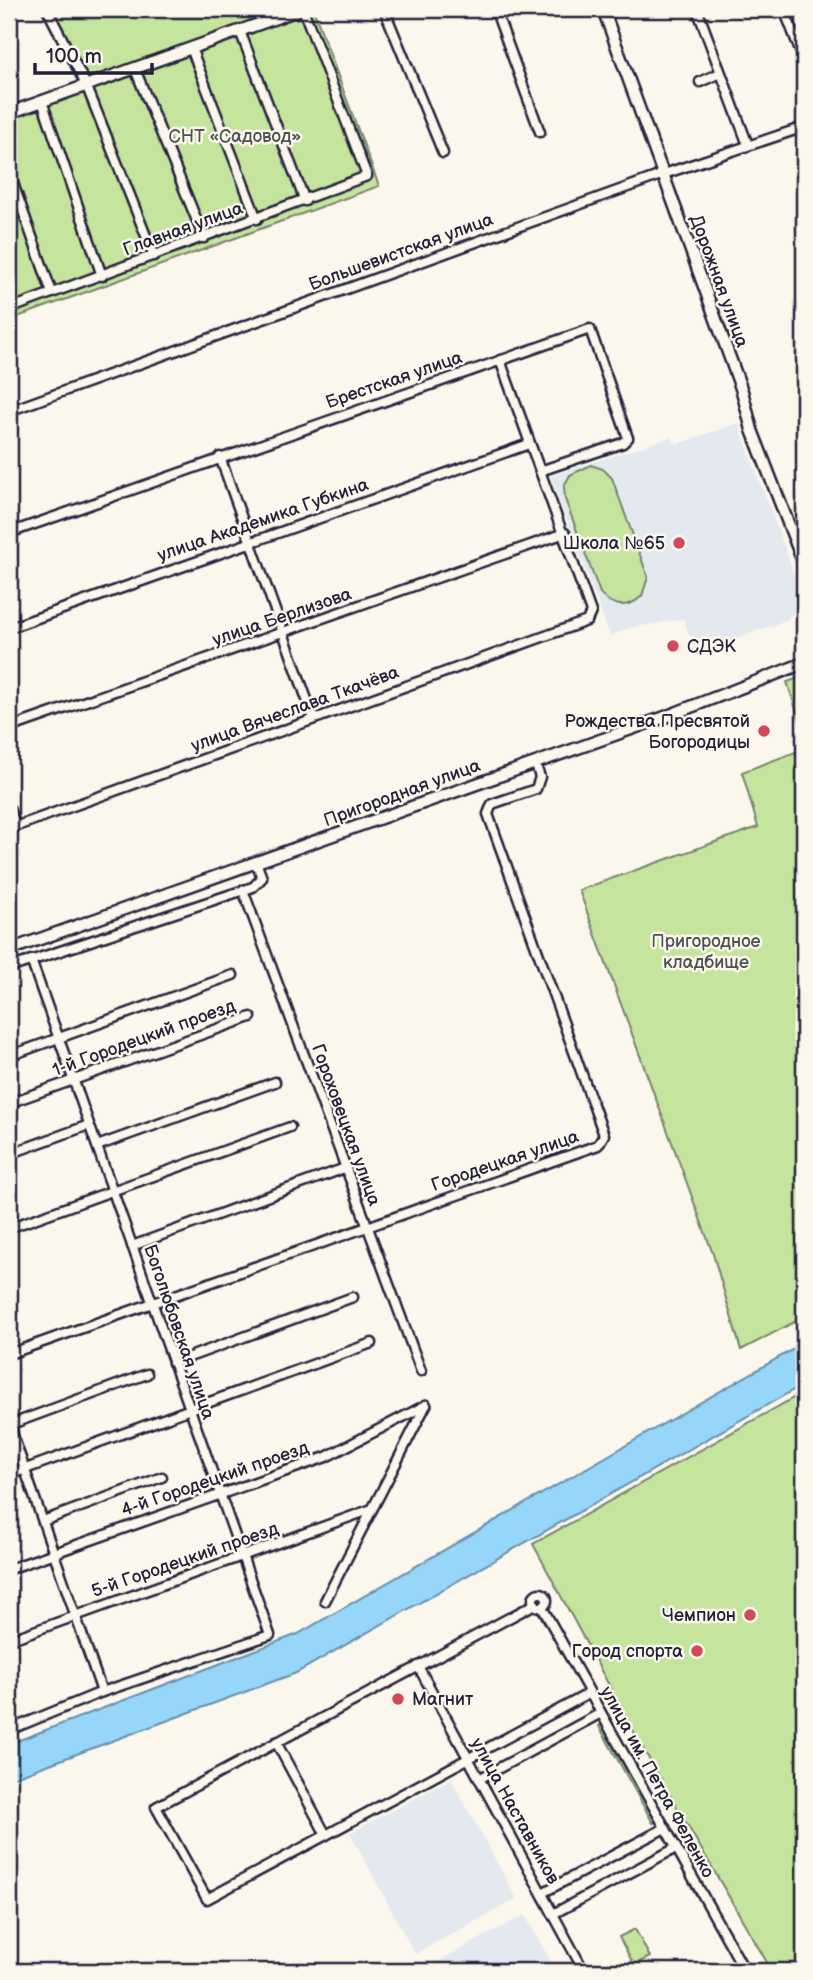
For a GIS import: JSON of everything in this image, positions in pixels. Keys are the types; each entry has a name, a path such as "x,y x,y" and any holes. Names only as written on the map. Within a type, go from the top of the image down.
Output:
{"street":[{"path":"9,113 302,9"},
{"name":"Главная улица","path":"9,309 367,176 302,9"},
{"path":"384,9 443,153"},
{"path":"495,9 540,132"},
{"name":"Дорожная улица","path":"603,9 642,99 664,174 742,391 752,430 804,564"},
{"path":"697,9 748,145"},
{"path":"785,9 801,45 804,61"},
{"path":"50,10 87,86 154,256"},
{"path":"240,31 305,201"},
{"path":"191,48 257,219"},
{"path":"135,69 204,238"},
{"path":"700,82 720,73"},
{"path":"42,101 102,276"},
{"name":"Большевистская улица","path":"9,411 664,174 804,129"},
{"path":"9,172 52,293"},
{"name":"Брестская улица","path":"9,533 586,328 593,331 628,438 623,443 540,471"},
{"path":"500,360 528,444 565,533"},
{"name":"улица Академика Губкина","path":"9,628 528,444"},
{"path":"220,457 314,719"},
{"name":"улица Вячеслава Ткачёва","path":"12,828 591,617 565,533"},
{"name":"улица Берлизова","path":"9,729 565,533"},
{"name":"Пригородная улица","path":"9,950 536,762 804,663"},
{"name":"Городецкая улица","path":"9,1354 598,1145 604,1135 488,814 492,804 536,789 540,777 536,762"},
{"path":"9,808 12,828"},
{"path":"9,968 243,890 262,878 257,862"},
{"name":"Гороховецкая улица","path":"243,890 421,1371"},
{"path":"65,930 70,946"},
{"name":"Боголюбовская улица","path":"31,960 270,1635 102,1692"},
{"path":"9,1056 233,975"},
{"name":"1-й Городецкий проезд","path":"9,1103 251,1017"},
{"path":"97,1146 275,1082"},
{"path":"9,1154 89,1125"},
{"path":"9,1228 290,1127"},
{"path":"132,1246 345,1168"},
{"path":"173,1363 353,1297"},
{"path":"9,1475 372,1343"},
{"path":"9,1730 102,1692 9,1425 147,1374"},
{"name":"4-й Городецкий проезд","path":"9,1569 326,1457 426,1405 372,1509"},
{"path":"43,1521 162,1478"},
{"path":"325,1601 372,1509"},
{"name":"5-й Городецкий проезд","path":"9,1640 372,1509"},
{"name":"улица им. Петра Феленко","path":"418,1666 539,1606 745,1971"},
{"path":"418,1666 156,1807 206,1899 590,1693"},
{"name":"улица Наставников","path":"418,1666 584,1971"},
{"path":"479,1779 601,1713"},
{"path":"276,1742 326,1835"},
{"path":"542,1894 665,1828"},
{"path":"553,1914 676,1848"}],"shaded area":[{"name":"Школа №65","path":"738,423 804,600 804,610 788,616 789,619 697,654 683,619 629,628 610,636 550,476 671,437 677,444"},
{"path":"451,1779 517,1899 415,1954 350,1833"},
{"path":"525,1915 556,1971 425,1971 424,1969"}],"green space":[{"name":"СНТ «Садовод»","path":"45,9 313,9 379,186 9,320 9,115 86,86"},
{"path":"591,465 603,469 612,478 648,577 642,596 626,605 610,602 600,593 565,499 564,486 570,475"},
{"path":"804,676 804,733 787,682"},
{"name":"Пригородное кладбище","path":"804,749 804,1317 741,1350 713,1254 579,890 758,827 742,772"},
{"name":"Город спорта","path":"804,1392 804,1971 772,1971 641,1745 533,1544"},
{"path":"602,1725 656,1822 653,1823 599,1726"},
{"path":"635,1929 650,1957 634,1965 619,1937"}],"water":[{"path":"804,1343 804,1384 296,1673 9,1779 9,1744 298,1634"}],"place":[{"name":"Школа №65","path":"679,543"},
{"name":"СДЭК","path":"673,646"},
{"name":"Рождества Пресвятой Богородицы","path":"764,731"},
{"name":"Чемпион","path":"750,1615"},
{"name":"Город спорта","path":"697,1651"},
{"name":"Магнит","path":"398,1699"}]}
